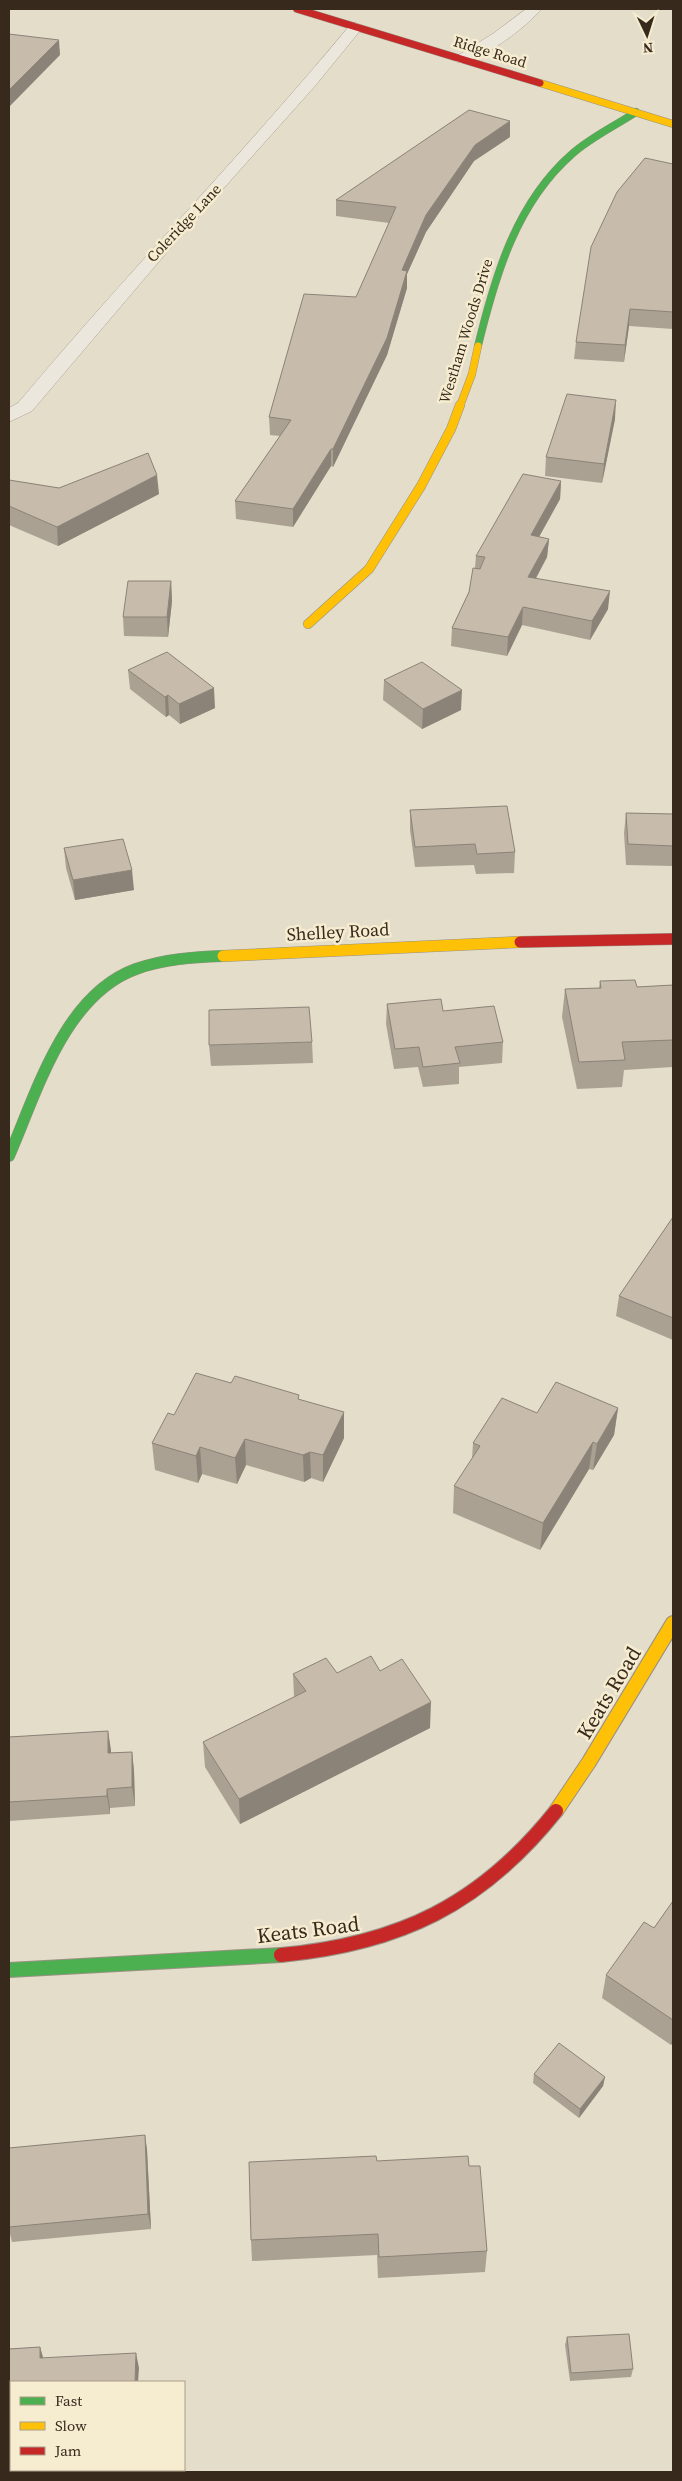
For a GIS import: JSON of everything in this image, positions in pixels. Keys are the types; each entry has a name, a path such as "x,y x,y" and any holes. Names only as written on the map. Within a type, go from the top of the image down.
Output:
{"street":[{"name":"Ridge Road","path":"297,9 673,124"},
{"path":"462,59 494,42 517,25 534,9"},
{"name":"Coleridge Lane","path":"9,416 25,408 147,263 310,84 356,27"},
{"name":"Westham Woods Drive","path":"308,624 346,592 369,569 421,486 451,429 472,374 487,306 498,272 512,239 541,185 572,154 636,112"},
{"name":"Shelley Road","path":"9,1156 60,1043 89,999 120,977 137,969 158,963 200,957 312,950 550,941 673,939"},
{"name":"Keats Road","path":"9,1970 309,1953 367,1943 423,1923 448,1909 497,1875 549,1820 589,1762 673,1623"}],"building":[{"path":"9,34 59,40 9,90"},
{"path":"469,110 510,121 475,145 426,215 402,270 407,271 387,338 333,449 331,449 293,509 235,501 291,420 269,417 304,294 356,297 396,207 336,200"},
{"path":"645,158 673,164 673,312 630,309 625,345 576,342 591,247 617,192"},
{"path":"567,394 616,400 604,464 546,457"},
{"path":"148,453 157,475 57,527 9,506 9,480 59,488"},
{"path":"523,474 561,481 531,535 549,539 528,577 610,591 592,621 523,607 508,637 452,628 469,592 473,568 480,569 485,557 476,556"},
{"path":"128,581 171,581 167,617 123,617"},
{"path":"167,652 214,688 179,704 168,695 165,697 128,670"},
{"path":"422,662 462,690 423,709 384,680"},
{"path":"507,806 515,852 477,854 475,844 415,847 410,810"},
{"path":"626,813 673,814 673,846 628,844"},
{"path":"123,839 132,870 73,880 64,848"},
{"path":"635,980 637,987 673,985 673,1040 622,1042 625,1060 579,1062 565,989 601,988 600,981"},
{"path":"441,999 443,1011 494,1006 503,1042 455,1047 460,1063 423,1067 419,1047 395,1049 387,1004"},
{"path":"309,1007 312,1042 209,1045 209,1010"},
{"path":"673,1217 673,1318 619,1296"},
{"path":"196,1373 231,1383 235,1376 299,1395 298,1399 344,1412 323,1455 310,1452 303,1455 245,1439 235,1458 200,1447 196,1456 152,1443 168,1413 174,1415"},
{"path":"556,1382 618,1408 597,1444 593,1442 543,1523 454,1486 480,1446 473,1443 502,1398 537,1413"},
{"path":"371,1656 380,1671 402,1659 431,1702 239,1799 203,1742 306,1691 293,1674 326,1658 337,1673"},
{"path":"108,1731 108,1753 132,1752 132,1787 107,1789 107,1796 9,1802 9,1737"},
{"path":"673,1901 673,2020 606,1975 644,1922 654,1928"},
{"path":"559,2043 605,2077 580,2109 534,2074"},
{"path":"145,2135 148,2214 9,2227 9,2148"},
{"path":"376,2156 377,2161 468,2156 469,2166 480,2166 487,2251 379,2257 378,2234 251,2240 249,2162"},
{"path":"629,2334 633,2369 571,2373 567,2337"},
{"path":"40,2347 40,2358 136,2353 135,2381 10,2381 9,2409 9,2349"}],"traffic: fast":[{"path":"478,346 491,294 500,268 510,242 536,193 553,172 579,148 636,112"},
{"path":"9,1156 44,1075 64,1035 93,995 110,982 136,969 179,960 223,956"},
{"path":"9,1970 281,1955"}],"traffic: slow":[{"path":"540,83 673,124"},
{"path":"308,624 369,569 421,486 451,429 472,374 478,346"},
{"path":"223,956 520,942"},
{"path":"556,1811 589,1762 673,1623"}],"traffic: jam":[{"path":"297,9 540,83"},
{"path":"520,942 673,939"},
{"path":"281,1955 316,1952 350,1946 413,1926 442,1911 470,1894 497,1873 523,1848 556,1811"}]}
